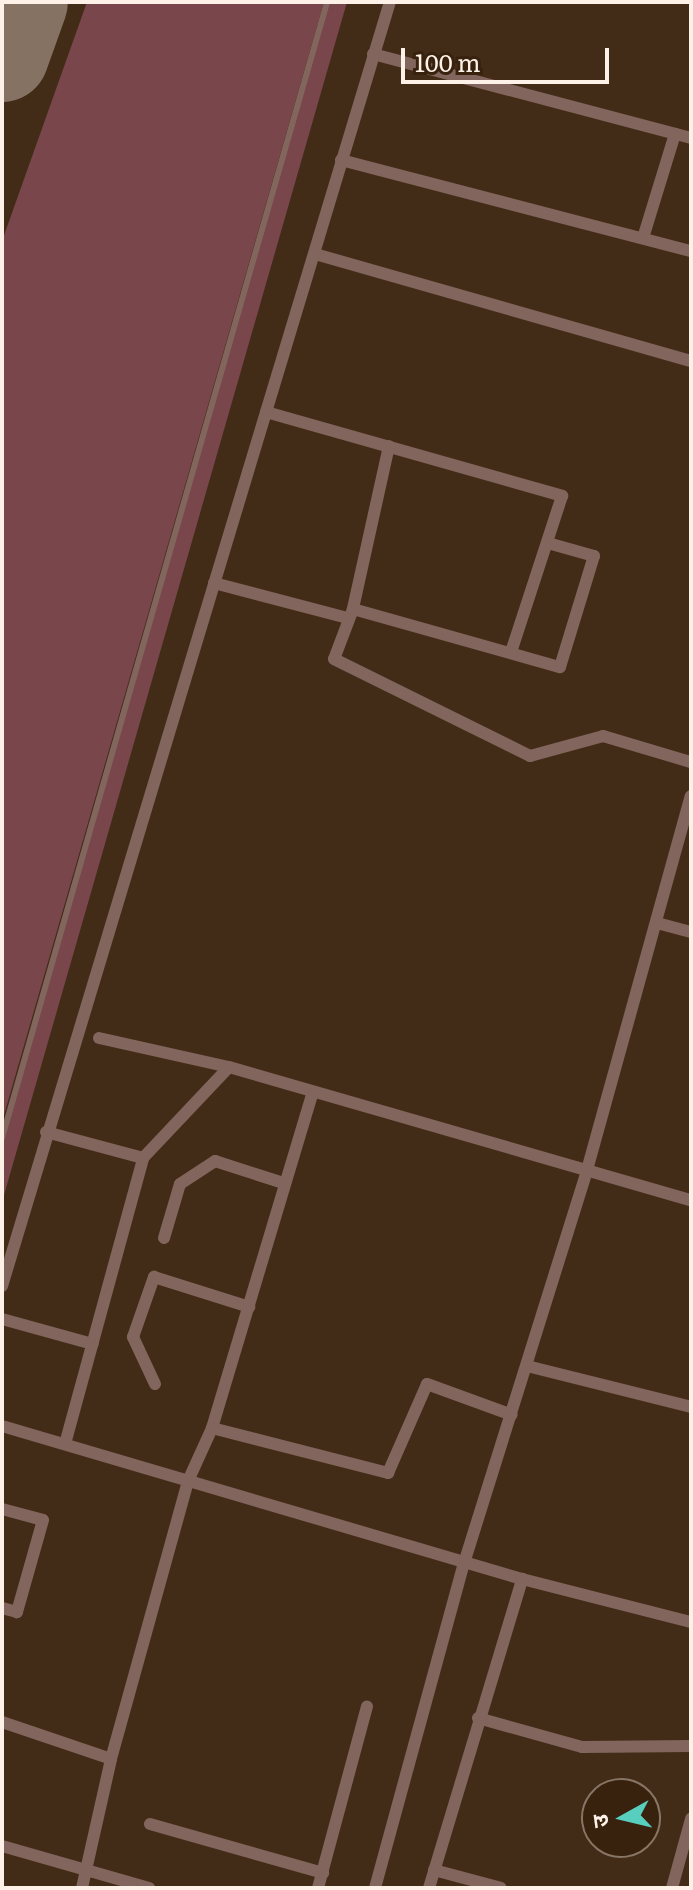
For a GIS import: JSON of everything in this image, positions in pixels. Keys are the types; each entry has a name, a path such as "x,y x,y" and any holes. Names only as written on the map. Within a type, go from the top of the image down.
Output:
{"street":[{"path":"2,1286 46,1132 390,2"},
{"path":"373,54 691,138"},
{"path":"643,238 675,134"},
{"path":"341,160 691,251"},
{"path":"315,254 691,361"},
{"path":"266,412 562,496 512,649"},
{"path":"389,446 350,613 334,659 530,756 603,736 691,762"},
{"path":"214,583 512,649 560,667 594,556 548,543"},
{"path":"375,1888 465,1560 587,1170 691,796"},
{"path":"657,923 691,932"},
{"path":"99,1038 229,1067 312,1094 691,1200"},
{"path":"65,1444 143,1158 229,1067"},
{"path":"82,1888 111,1759 188,1481 212,1428 312,1094"},
{"path":"46,1132 143,1158"},
{"path":"164,1238 180,1184 215,1161 283,1183"},
{"path":"155,1384 133,1337 154,1277 249,1307"},
{"path":"2,1319 93,1344"},
{"path":"527,1366 691,1407"},
{"path":"212,1428 388,1473 427,1384 512,1415"},
{"path":"2,1426 522,1579 691,1622"},
{"path":"2,1509 43,1520 17,1612 2,1608"},
{"path":"429,1888 522,1579"},
{"path":"318,1888 367,1707"},
{"path":"478,1718 582,1747 691,1746"},
{"path":"2,1722 111,1759"},
{"path":"672,1888 691,1819"},
{"path":"150,1824 323,1873"},
{"path":"2,1846 149,1888"},
{"path":"434,1870 501,1888"}],"lane":[{"path":"2,1138 327,2"}],"shaded area":[{"path":"87,2 324,2 2,1122 2,241"},
{"path":"329,2 347,2 2,1202 2,1146"}],"runway":[{"path":"2,55 21,2"}]}
